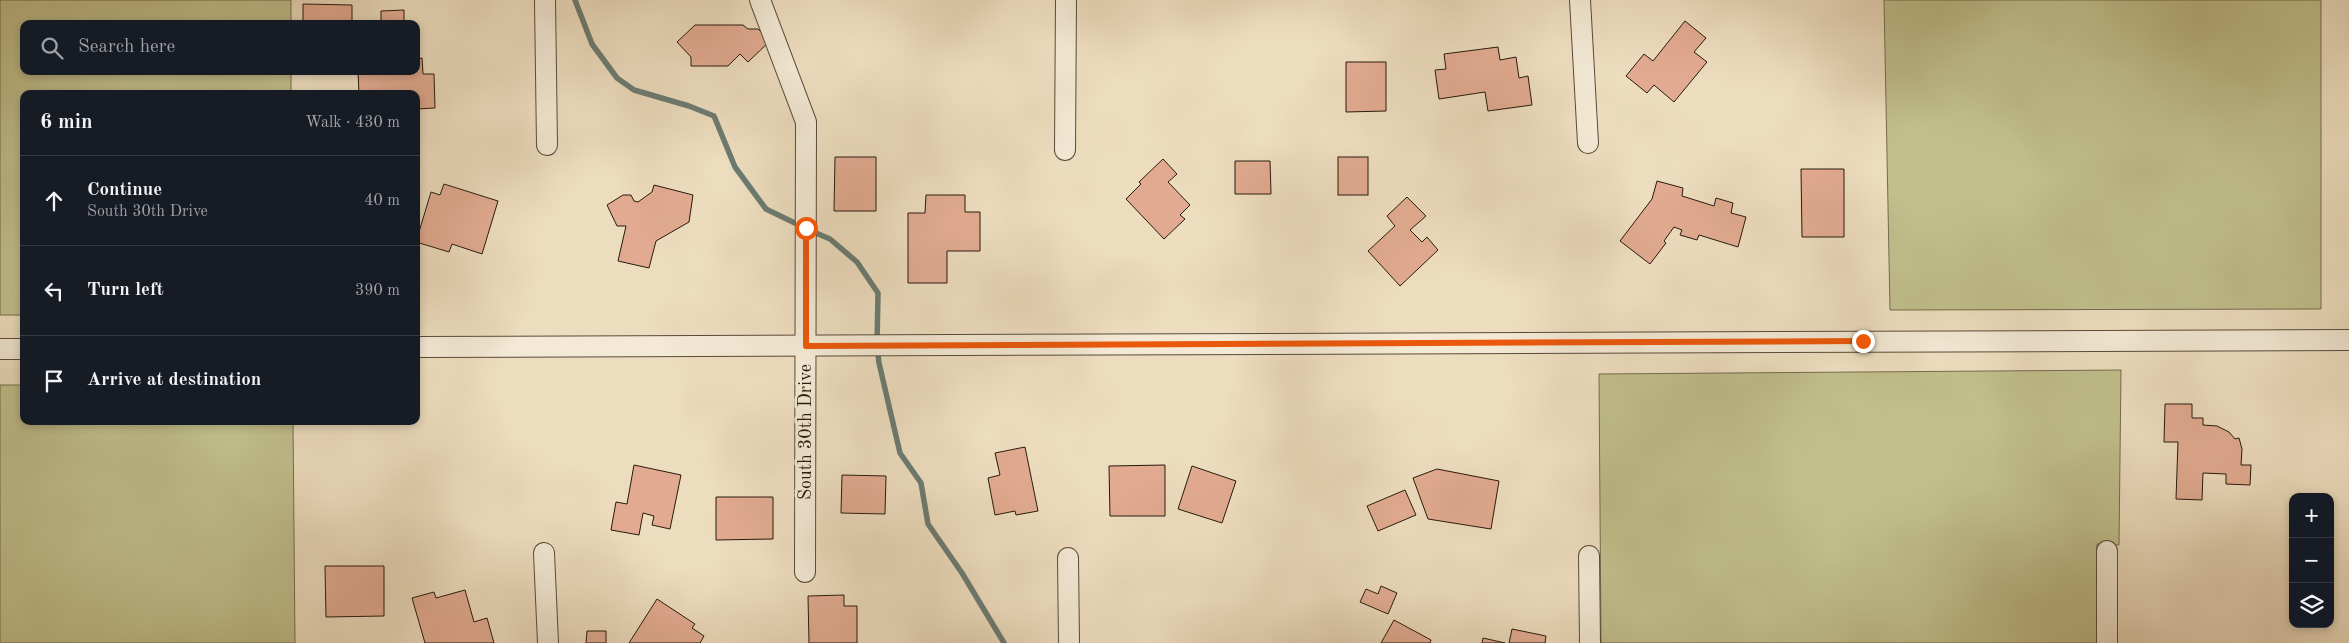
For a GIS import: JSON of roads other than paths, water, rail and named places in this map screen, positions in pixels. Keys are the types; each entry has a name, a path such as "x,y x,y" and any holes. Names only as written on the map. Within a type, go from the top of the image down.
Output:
{"street":[{"path":"545,0 546,145"},
{"name":"South 30th Drive","path":"760,0 806,122 805,572"},
{"path":"1065,150 1066,0"},
{"path":"1580,0 1588,143"},
{"path":"420,347 2349,340"},
{"path":"0,349 20,349"},
{"path":"2106,551 2107,643"},
{"path":"544,553 548,643"},
{"path":"1589,556 1590,643"},
{"path":"1068,558 1069,643"}],"waterway":[{"path":"575,0 592,44 617,78 634,90 689,106 714,116 735,167 766,209 801,226"},
{"path":"809,230 830,239 857,262 878,293 877,345 879,363 900,453 921,483 928,524 962,573 1004,643"}]}
